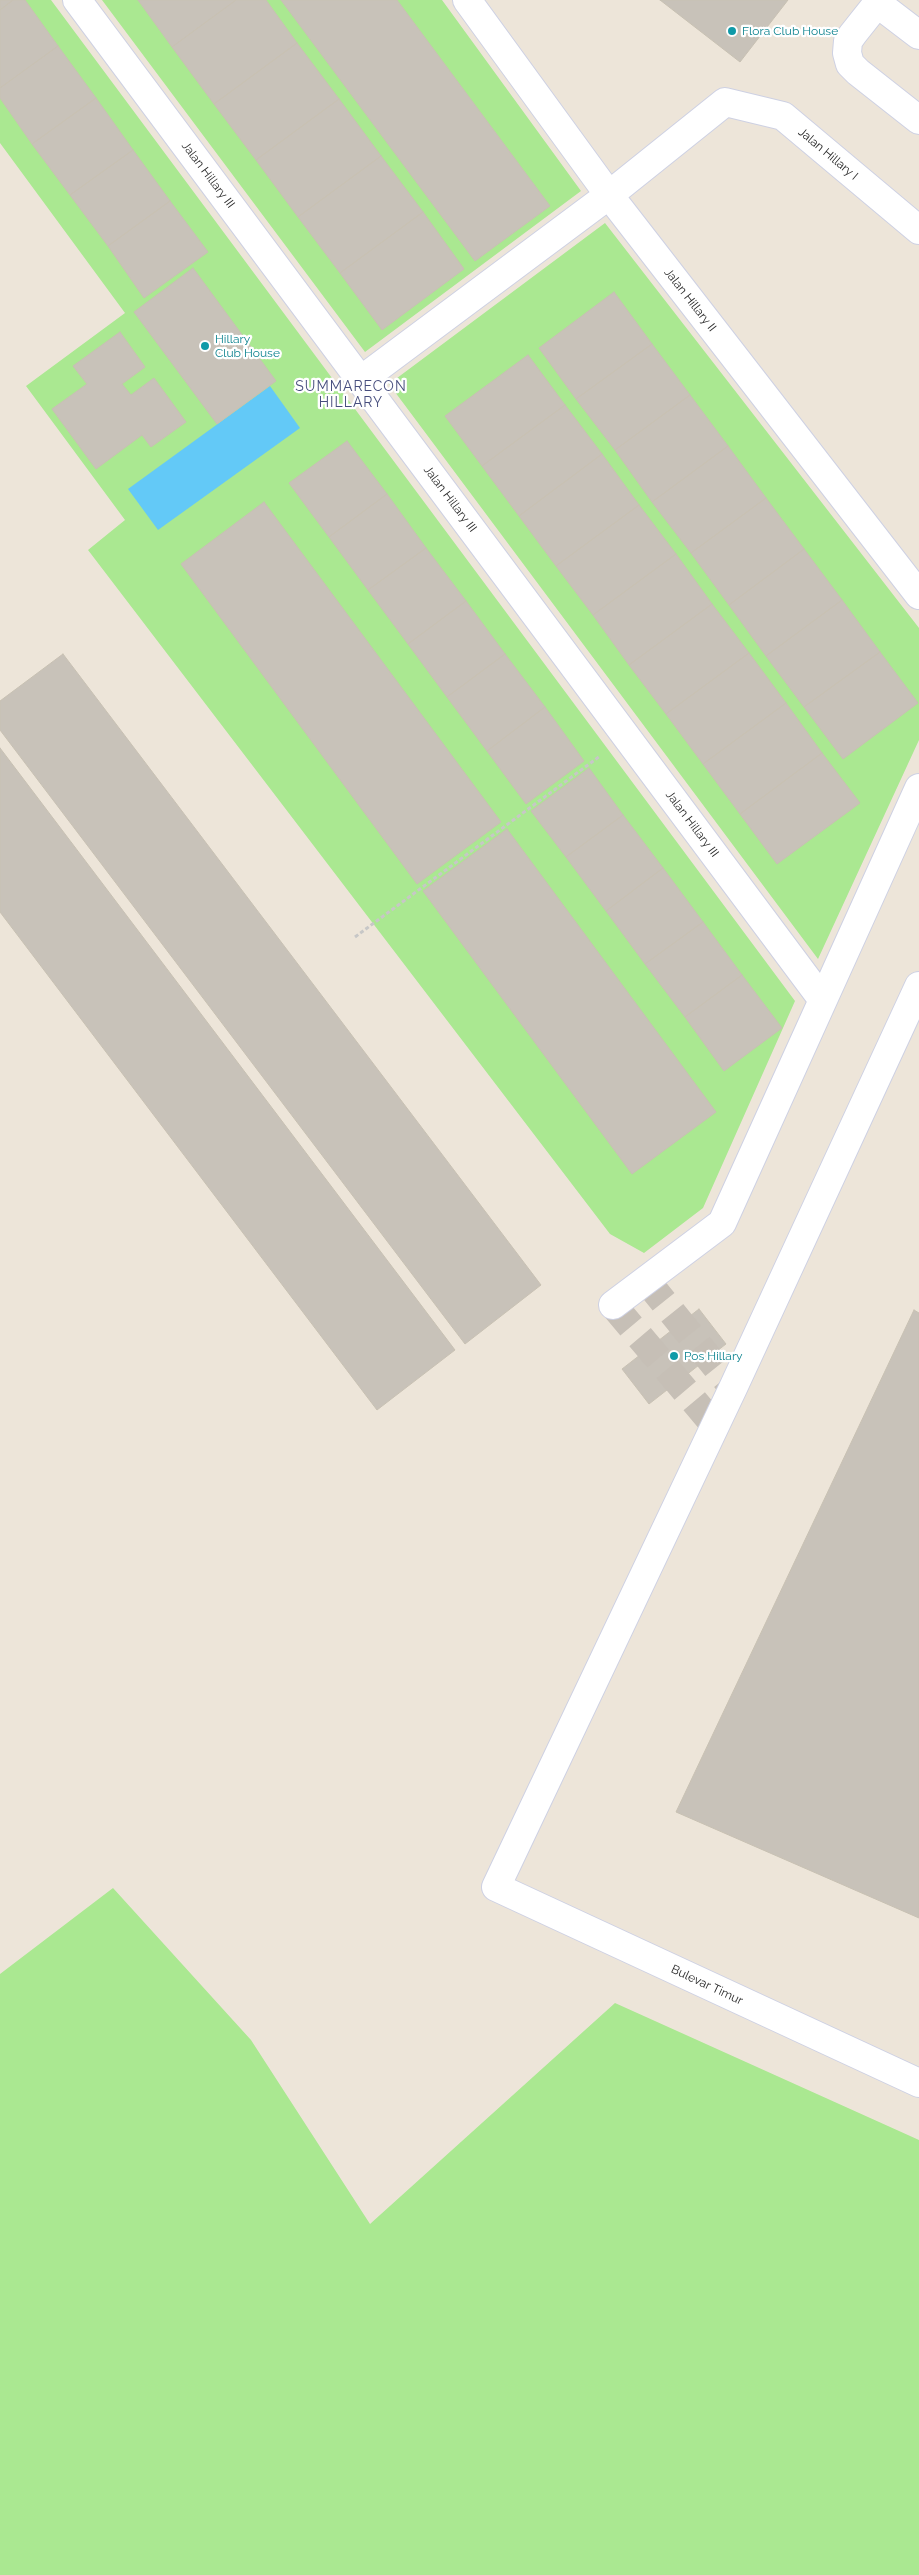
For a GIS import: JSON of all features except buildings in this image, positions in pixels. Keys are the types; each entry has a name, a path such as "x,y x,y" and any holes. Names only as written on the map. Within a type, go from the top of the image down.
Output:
{"street":[{"name":"Jalan Hillary III","path":"77,0 822,998"},
{"name":"Jalan Hillary II","path":"467,0 609,195 919,595"},
{"path":"919,35 878,1 848,41 847,53 850,64 919,120"},
{"name":"Jalan Hillary I","path":"609,195 725,102 784,116 919,230"},
{"path":"361,380 609,195"},
{"path":"613,1305 722,1223 822,998 919,788"},
{"name":"Bulevar Timur","path":"919,986 733,1388 496,1887 919,2083"}],"path":[{"path":"355,937 627,737"}],"green space":[{"path":"0,0 51,0 795,1001 703,1208 644,1253 610,1234 88,550 125,520 26,386 125,313 0,143"},
{"path":"102,0 442,0 581,191 365,352"},
{"path":"605,223 919,628 919,740 818,959 389,384"},
{"path":"113,1888 251,2040 370,2224 615,2003 919,2140 919,2575 0,2575 0,1974"}],"water":[{"path":"270,386 300,428 158,530 128,489"}],"tunnel":[{"path":"646,1280 733,1388"},
{"path":"613,1305 715,1426"}],"place":[{"name":"Flora Club House","path":"732,31"},
{"name":"Hillary Club House","path":"205,346"},
{"name":"Pos Hillary","path":"674,1356"}],"district":[{"name":"SUMMARECON HILLARY","path":"351,396"}]}
